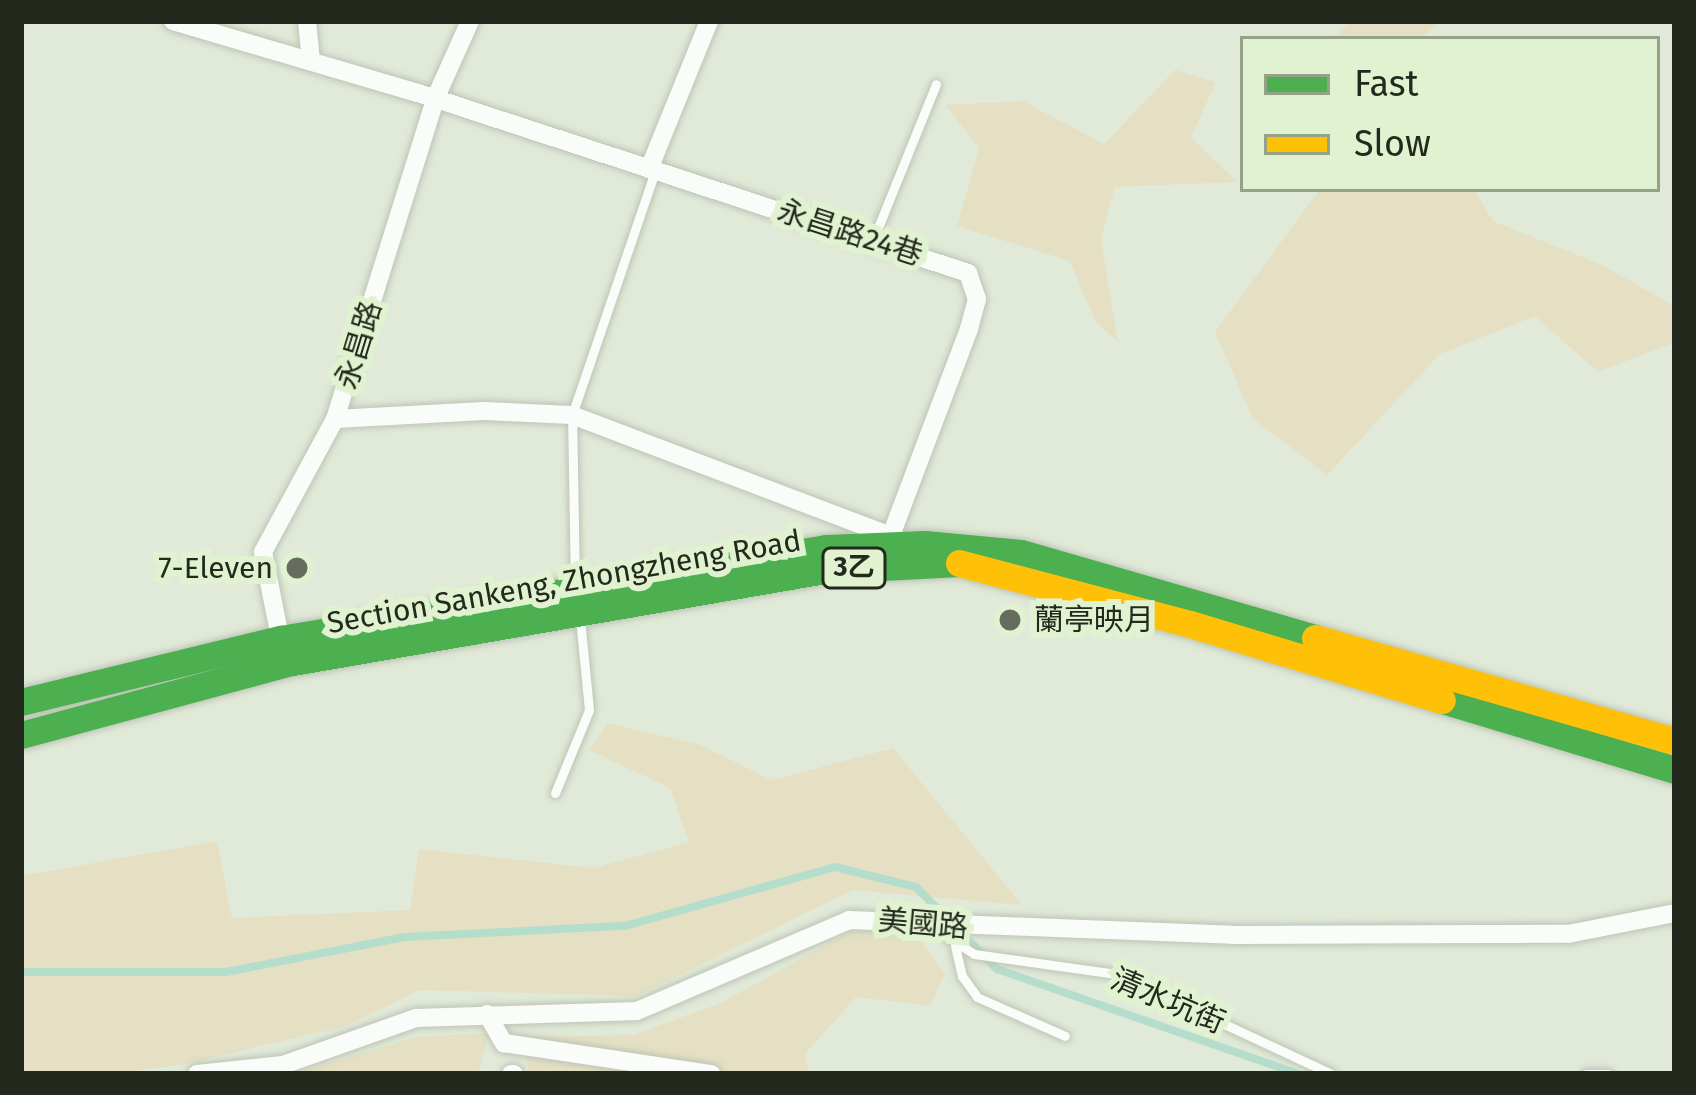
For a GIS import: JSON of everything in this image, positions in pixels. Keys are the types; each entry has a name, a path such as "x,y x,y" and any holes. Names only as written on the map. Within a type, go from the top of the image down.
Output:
{"main road":[{"name":"Section Sankeng, Zhongzheng Road","path":"885,550 925,544 1021,553 1675,741"},
{"name":"Section Sankeng, Zhongzheng Road","path":"21,702 284,651 578,602 826,548 885,550 968,563 1190,624 1675,770"},
{"name":"Section Sankeng, Zhongzheng Road","path":"21,735 284,651"}],"street":[{"name":"永昌路24巷","path":"172,21 435,99 968,273 976,298 885,550"},
{"path":"307,21 311,61"},
{"name":"永昌路","path":"284,651 263,552 335,419 435,99 470,21"},
{"path":"652,170 709,21"},
{"path":"335,419 484,411 572,416 885,550"},
{"name":"美國路","path":"197,1074 283,1065 416,1018 638,1011 849,920 977,929 1568,934 1675,913"},
{"path":"487,1014 503,1042 712,1074"}],"lane":[{"path":"873,240 936,84"},
{"path":"555,794 590,710 578,602 572,416 652,170"},
{"path":"936,925 955,946 962,976 977,997 1065,1036"},
{"name":"清水坑街","path":"955,946 996,957 1118,974 1331,1074"},
{"path":"1586,1074 1608,1074"}],"shaded area":[{"path":"1352,21 1442,21 1423,36 1335,36"},
{"path":"1175,70 1216,82 1191,137 1237,182 1115,187 1101,239 1118,342 1095,321 1070,261 957,226 979,148 945,105 1023,101 1104,144"},
{"path":"1318,192 1476,192 1493,221 1600,264 1675,306 1675,342 1598,372 1535,316 1440,354 1327,475 1253,419 1215,332"},
{"path":"608,723 700,745 772,780 893,748 1022,905 853,890 637,996 420,990 346,1026 186,1064 113,1074 21,1074 21,876 217,841 232,918 410,910 419,849 594,868 689,842 670,788 589,750"},
{"path":"851,931 914,933 945,974 930,1006 856,997 805,1054 810,1074 530,1074 520,1037 633,1035 721,1003"},
{"path":"489,1033 478,1074 293,1074 416,1037"}],"waterway":[{"path":"21,972 226,972 405,937 625,926 835,867 916,887 997,969 1298,1074"}],"traffic: fast":[{"path":"21,702 280,639 826,548 925,544 1021,553 1315,638"},
{"path":"21,735 287,663 825,570 959,563"},
{"path":"1442,700 1675,770"}],"traffic: slow":[{"path":"959,563 1190,624 1442,700"},
{"path":"1315,638 1675,741"}],"place":[{"name":"7-Eleven","path":"297,568"},
{"name":"蘭亭映月","path":"1010,620"}]}
